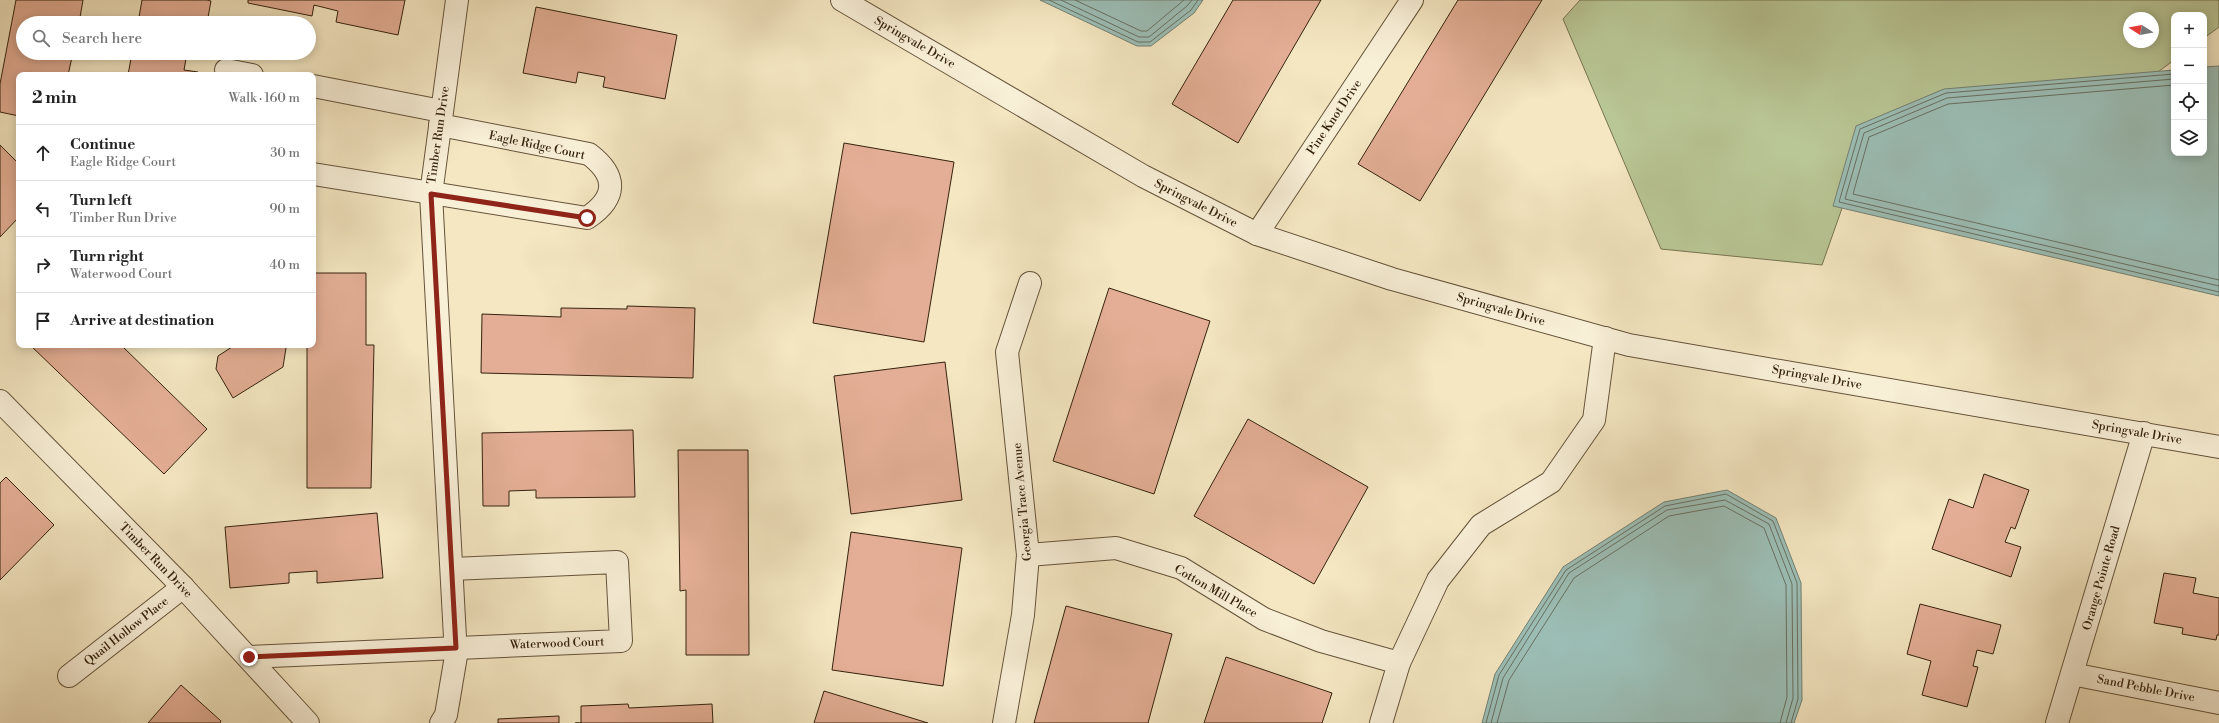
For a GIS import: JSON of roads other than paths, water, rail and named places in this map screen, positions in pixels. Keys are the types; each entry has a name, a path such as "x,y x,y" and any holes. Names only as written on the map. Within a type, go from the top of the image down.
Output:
{"street":[{"name":"Timber Run Drive","path":"441,723 446,715 456,648 431,194 457,0"},
{"name":"Springvale Drive","path":"842,0 1144,176 1257,234 1392,279 1629,345 2219,447"},
{"name":"Pine Knot Drive","path":"1257,234 1412,0"},
{"path":"226,70 236,72"},
{"name":"Eagle Ridge Court","path":"316,87 589,154 605,168 610,190 606,203 587,218 316,175"},
{"name":"Georgia Trace Avenue","path":"1004,723 1024,615 1028,555 1007,352 1030,283"},
{"path":"1381,723 1399,664 1438,580 1482,525 1551,482 1594,420 1605,338"},
{"name":"Timber Run Drive","path":"0,401 183,587 249,657 308,723"},
{"name":"Orange Pointe Road","path":"2057,723 2144,433"},
{"name":"Cotton Mill Place","path":"1028,555 1116,548 1123,550 1180,568 1264,619 1321,641 1399,664"},
{"name":"Waterwood Court","path":"249,657 621,641 618,562 452,570"},
{"name":"Quail Hollow Place","path":"69,676 183,587"},
{"name":"Sand Pebble Drive","path":"2072,674 2219,703"}],"water":[{"path":"1040,0 1203,0 1194,13 1151,46 1137,46"},
{"path":"2219,66 2219,296 1833,206 1856,126 1944,89 2171,70 2171,156 2207,156 2207,67"},
{"path":"1727,490 1776,518 1801,583 1802,700 1794,723 1482,723 1495,674 1563,567 1664,502"}]}
